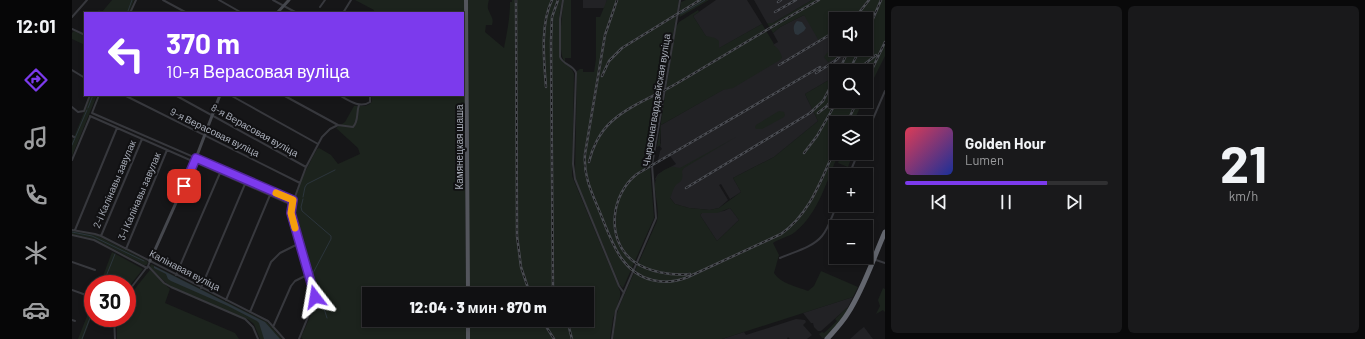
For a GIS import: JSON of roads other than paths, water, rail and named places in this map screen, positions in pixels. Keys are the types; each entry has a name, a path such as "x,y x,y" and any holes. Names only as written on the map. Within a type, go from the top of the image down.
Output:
{"highway":[{"path":"827,339 843,320 862,288 885,232"},
{"path":"830,339 842,326 853,310 865,287 885,239"}],"main road":[{"name":"Камянецкая шаша","path":"466,0 468,287"},
{"path":"468,327 468,339"}],"street":[{"path":"72,17 87,0"},
{"path":"131,12 136,0"},
{"path":"163,0 185,12"},
{"path":"219,0 240,12"},
{"path":"273,0 295,12"},
{"path":"278,12 289,0"},
{"path":"320,7 325,0"},
{"path":"344,12 351,0"},
{"path":"563,0 560,19 560,56 562,61 574,69 576,73 573,164 575,179 619,286 624,293"},
{"name":"Чырвонагвардзейская вуліца","path":"612,339 614,317 656,218 652,165 680,0"},
{"path":"72,29 84,35"},
{"path":"72,70 84,77"},
{"path":"873,119 885,91"},
{"path":"72,107 78,112 84,111 90,96"},
{"path":"72,160 99,96"},
{"name":"9-я Верасовая вуліца","path":"126,96 300,183"},
{"name":"8-я Верасовая вуліца","path":"177,96 306,167"},
{"path":"136,281 150,261 195,160 220,96"},
{"path":"232,96 318,144"},
{"path":"285,96 338,125 353,127 357,120 359,105"},
{"path":"343,96 359,105 366,105 370,102 370,96"},
{"path":"92,113 195,160 293,200"},
{"path":"90,116 167,150 195,160 220,173 292,205"},
{"path":"299,339 315,300 291,213 292,205 306,167 318,144 325,133 338,125"},
{"path":"73,230 117,128"},
{"name":"2-і Калінавы завулак","path":"101,236 142,139"},
{"name":"3-і Калінавы завулак","path":"126,249 167,150"},
{"path":"176,275 220,173"},
{"path":"201,288 245,184"},
{"path":"226,300 270,195"},
{"path":"780,258 809,246 818,240 825,232 834,212"},
{"name":"Калінавая вуліца","path":"73,230 101,236 250,312 274,326 284,339"},
{"path":"72,235 94,240 147,267"},
{"path":"250,312 271,262 280,253 300,243"},
{"path":"876,260 885,263"},
{"path":"72,262 95,270"},
{"name":"Калінавая вуліца","path":"147,267 164,283 173,288 245,319 253,327 258,339"},
{"path":"274,326 291,286 299,279 309,274"},
{"path":"72,290 84,294"},
{"path":"72,320 76,321"},
{"path":"114,327 115,339"}],"waterway":[{"path":"128,11 132,0"},
{"path":"681,14 705,0"},
{"path":"88,108 93,96"},
{"path":"72,145 87,110"},
{"path":"303,197 307,184 335,170"},
{"path":"303,199 301,207 302,211 331,236 331,239 313,273 327,318"},
{"path":"72,232 92,236 144,261"},
{"path":"107,275 115,254"},
{"path":"82,339 87,327"}],"railway":[{"path":"516,0 517,236 521,267 528,287"},
{"path":"546,87 544,31 548,10 552,0"},
{"path":"553,287 551,41 552,17 558,0"},
{"path":"617,0 605,35 585,154 585,162 589,186 609,235 619,255 632,270 641,276 656,281 670,282 679,280 781,234 791,226 808,206 830,160"},
{"path":"602,76 609,61 622,48 700,0"},
{"path":"775,12 796,0"},
{"path":"589,162 594,146 600,135 611,122 625,111 674,85 819,0"},
{"path":"860,12 869,0"},
{"path":"873,19 881,0"},
{"path":"779,65 829,35"},
{"path":"873,67 885,42"},
{"path":"865,64 876,55"},
{"path":"816,73 840,56"},
{"path":"842,64 846,56"},
{"path":"852,64 856,56"},
{"path":"690,274 668,274 646,268 633,261 624,252 618,241 615,229 615,217 621,193 637,174 820,67"},
{"path":"686,188 810,113 823,101 829,89"},
{"path":"818,113 829,103"},
{"path":"804,153 817,136 833,108"},
{"path":"850,116 854,108"},
{"path":"546,327 554,339"},
{"path":"569,327 572,339"}]}
